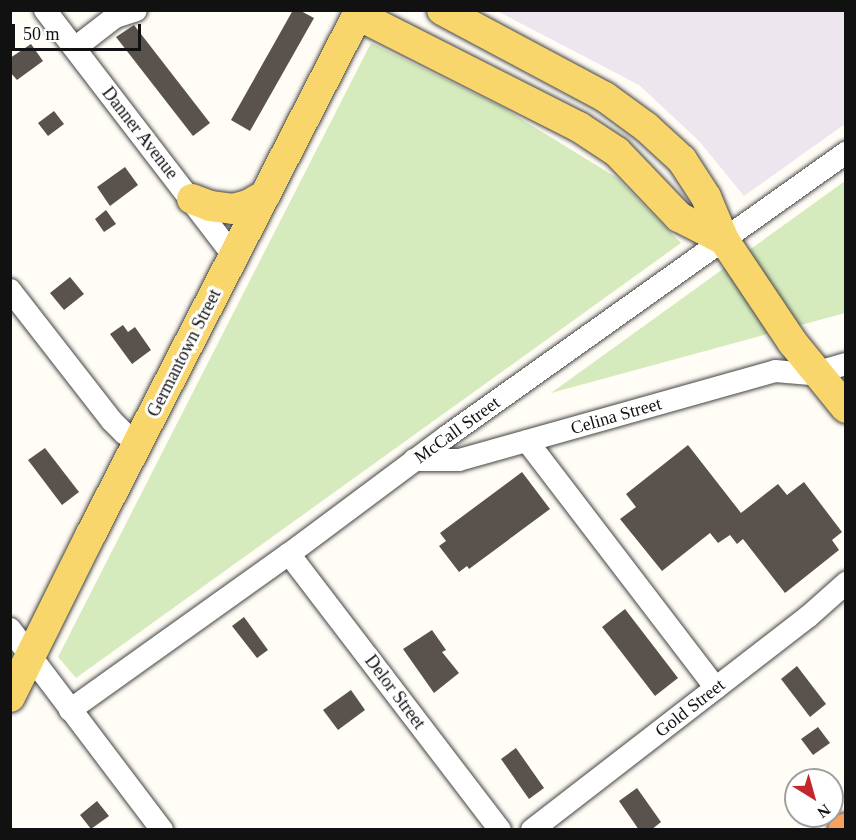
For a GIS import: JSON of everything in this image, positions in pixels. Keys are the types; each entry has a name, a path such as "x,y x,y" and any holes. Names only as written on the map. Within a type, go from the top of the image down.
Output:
{"main road":[{"path":"442,10 605,97 646,126 682,160 706,197 724,240 793,343 832,368 846,408"},
{"path":"359,13 579,127 617,152 679,217 724,240"},
{"name":"Germantown Street","path":"10,697 359,13"},
{"path":"192,199 210,206 233,209 248,205 265,195"}],"street":[{"name":"Danner Avenue","path":"45,10 234,256"},
{"path":"75,48 115,17 136,10"},
{"name":"McCall Street","path":"70,710 290,554 414,460 846,153"},
{"path":"10,290 112,421 124,433 139,441"},
{"name":"Celina Street","path":"414,460 459,460 775,371 832,368"},
{"path":"527,441 716,688"},
{"name":"Delor Street","path":"290,554 500,830"},
{"name":"Gold Street","path":"532,830 809,616 846,584"},
{"path":"10,629 162,830"}],"shaded area":[{"path":"497,11 845,11 845,124 744,196 699,141 639,85"}],"green space":[{"path":"371,43 502,107 617,178 681,243 76,678 58,657"},
{"path":"845,181 845,313 551,393"}],"building":[{"path":"293,10 299,10 314,18 250,131 231,120"},
{"path":"134,25 210,123 193,136 116,37"},
{"path":"31,44 43,61 17,80 10,72 10,58"},
{"path":"54,111 64,124 48,136 38,123"},
{"path":"125,167 138,185 110,206 97,187"},
{"path":"106,210 116,224 104,232 95,219"},
{"path":"70,277 84,294 64,310 50,293"},
{"path":"123,325 128,332 135,327 151,350 132,364 110,334"},
{"path":"688,445 741,513 778,484 787,495 804,482 842,532 832,540 839,550 785,593 743,539 737,544 730,535 718,543 710,533 662,571 620,519 636,507 626,494"},
{"path":"45,448 79,492 62,505 28,460"},
{"path":"522,472 550,509 469,569 467,566 459,572 439,546 446,541 440,533"},
{"path":"625,609 678,678 655,696 602,627"},
{"path":"244,617 268,650 257,658 232,626"},
{"path":"432,630 446,650 442,652 459,673 434,693 403,649"},
{"path":"797,666 826,704 810,717 781,679"},
{"path":"351,690 365,710 338,730 323,710"},
{"path":"818,727 830,743 813,755 801,739"},
{"path":"516,748 544,788 529,799 501,759"},
{"path":"637,788 661,822 651,830 639,830 619,801"},
{"path":"97,801 109,816 91,829 80,815"}]}
